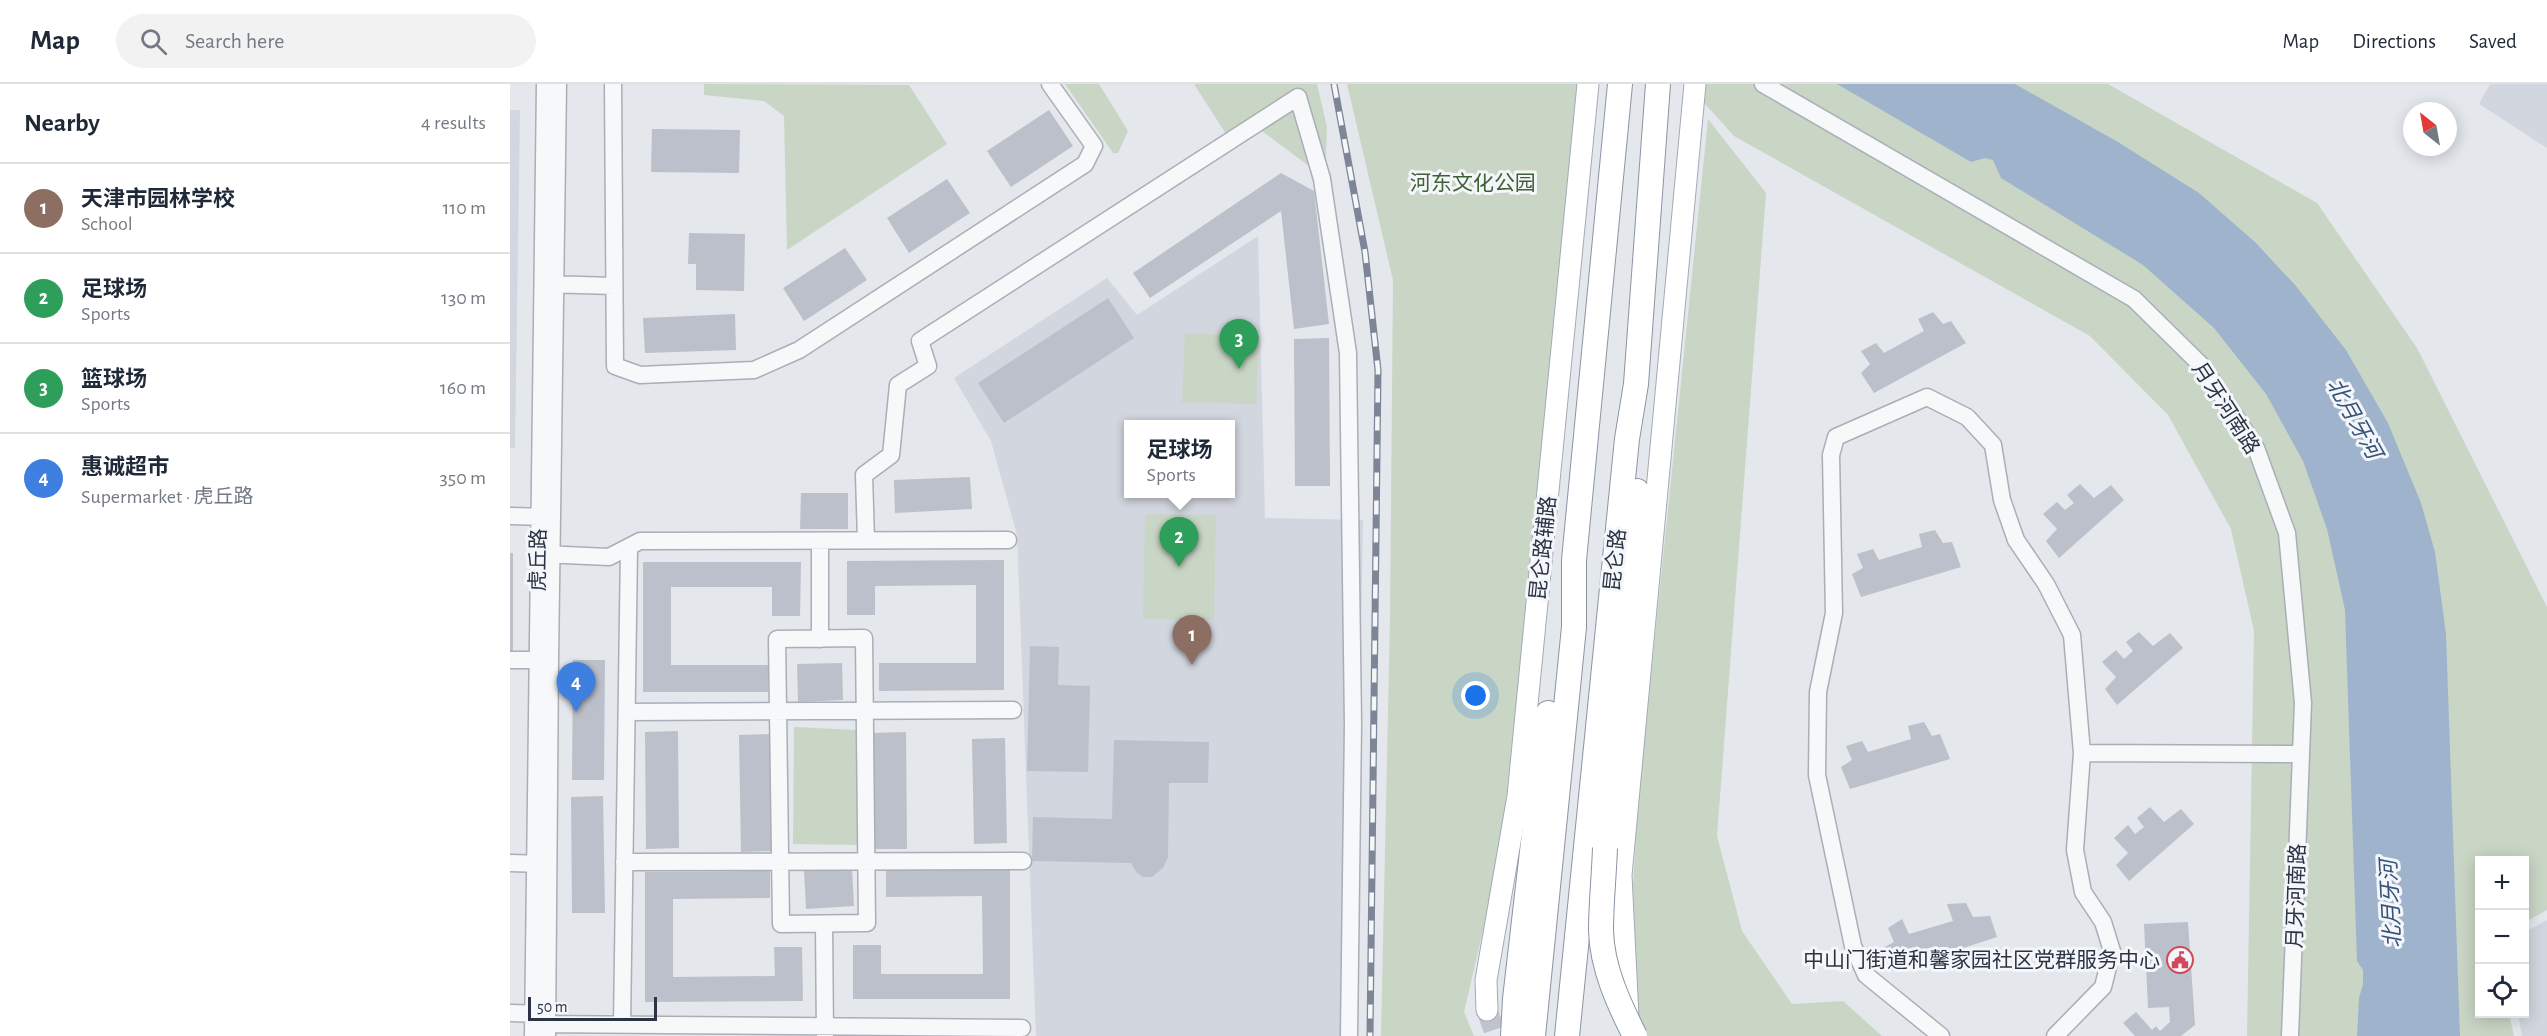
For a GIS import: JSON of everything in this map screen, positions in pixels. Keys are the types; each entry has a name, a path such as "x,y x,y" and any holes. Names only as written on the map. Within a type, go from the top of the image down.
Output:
{"highway":[{"name":"昆仑路","path":"1533,1036 1574,627 1574,560 1620,84"},
{"name":"昆仑路","path":"1567,1036 1627,439 1636,384 1659,84"},
{"path":"1583,1036 1632,580 1640,438 1636,384"},
{"path":"1513,1036 1515,999 1560,623 1574,560"},
{"path":"1605,848 1601,932 1605,962 1620,1008 1635,1036"},
{"path":"1508,1036 1515,999"}],"main road":[{"name":"昆仑路辅路","path":"1487,1010 1486,980 1518,796 1588,84"},
{"path":"1629,1036 1621,875 1695,84"}],"street":[{"name":"虎丘路","path":"545,84 549,284"},
{"name":"虎丘路","path":"540,1025 549,284 558,84"},
{"path":"613,84 615,366 640,375 754,370 799,350 1085,164 1094,146 1050,84"},
{"name":"月牙河南路","path":"1763,84 2134,299 2203,367 2256,448 2287,533 2303,703 2290,1036"},
{"path":"867,540 864,475 891,455 898,385 928,366 920,341 1296,91 1322,179 1348,353 1353,724 1349,1036"},
{"path":"549,284 614,286"},
{"path":"1941,1036 1866,975 1852,946 1817,776 1818,692 1834,613 1831,455 1836,437 1927,397 1967,417 1993,445 2002,500 2016,540 2046,584 2072,635 2082,753 2075,850 2083,892 2103,922 2112,951 2103,987 2055,1036"},
{"path":"510,516 545,517"},
{"path":"545,554 609,557 640,541 1008,540"},
{"path":"820,541 820,639"},
{"path":"622,1025 629,548"},
{"path":"864,638 867,923 781,924 777,639 820,639 864,638"},
{"path":"510,660 543,660"},
{"path":"627,712 1013,710"},
{"path":"2082,753 2301,754"},
{"path":"624,862 1023,861"},
{"path":"510,863 541,864"},
{"path":"824,924 825,1031"},
{"path":"510,1013 540,1025 825,1031 1022,1028"}],"shaded area":[{"path":"2490,84 2547,84 2547,148 2479,104"},
{"path":"510,110 520,110 515,448 510,448"},
{"path":"1258,236 1265,518 1363,520 1354,1036 1036,1036 1017,535 991,441 954,378 1107,278 1137,315"},
{"path":"2547,920 2547,1036 2522,1036 2519,1018 2529,1018 2529,930"}],"green space":[{"path":"704,84 909,85 947,144 787,250 784,116 764,101 704,95"},
{"path":"1065,84 1099,84 1128,131 1118,153 1113,153"},
{"path":"1194,84 1317,84 1327,127 1325,178 1250,122 1226,134"},
{"name":"河东文化公园","path":"1347,84 1582,84 1500,857 1464,1012 1474,1036 1381,1036 1390,619 1393,280"},
{"path":"1687,84 2108,84 2317,203 2417,348 2547,607 2547,910 2529,920 2529,856 2475,856 2475,1018 2510,1018 2514,1036 2247,1036 2254,631 2231,529 2168,415 2090,336 1734,136"},
{"path":"1708,119 1766,193 1717,836 1742,931 1792,1004 1843,1001 1882,1036 1635,1036 1632,902 1638,802"},
{"path":"1185,333 1259,336 1256,404 1182,402"},
{"path":"1145,514 1216,515 1214,620 1143,619"},
{"path":"794,727 857,730 859,845 793,844"}],"water":[{"name":"北月牙河","path":"1837,84 2015,84 2118,142 2199,193 2255,242 2296,286 2346,350 2388,423 2421,503 2435,552 2446,634 2460,1036 2357,1036 2363,970 2357,961 2345,610 2327,529 2303,461 2266,394 2214,328 2143,265 2001,178 1993,160 1985,158 1971,162"}],"building":[{"path":"1049,110 1073,146 1011,187 987,151"},
{"path":"652,129 740,130 739,173 651,172"},
{"path":"1281,173 1314,191 1329,324 1294,329 1281,211 1150,298 1133,273"},
{"path":"947,179 970,213 909,253 887,218"},
{"path":"689,233 745,234 744,291 696,290 696,264 688,264"},
{"path":"845,248 867,280 804,321 783,288"},
{"path":"1108,298 1134,338 1004,423 978,383"},
{"path":"1933,312 1943,324 1951,321 1966,343 1874,393 1861,373 1870,364 1861,351 1876,343 1884,353 1924,331 1918,319"},
{"path":"735,314 736,350 645,353 643,318"},
{"path":"1329,338 1330,486 1295,486 1294,339"},
{"path":"970,477 972,509 895,513 894,480"},
{"path":"2080,484 2094,498 2111,485 2124,500 2059,558 2046,541 2057,529 2043,514 2057,502 2065,510 2074,503 2067,495"},
{"path":"801,493 848,493 848,529 800,529"},
{"path":"1935,530 1943,543 1952,542 1961,567 1861,597 1852,574 1863,568 1857,554 1873,549 1879,560 1922,547 1919,534"},
{"path":"510,553 513,553 513,652 510,652"},
{"path":"1004,560 1004,690 879,691 879,663 976,663 976,585 875,586 875,615 847,615 847,561"},
{"path":"643,562 801,562 800,616 772,616 772,587 671,587 671,665 768,665 768,692 643,692"},
{"path":"2139,632 2153,646 2170,633 2183,648 2117,705 2105,689 2116,677 2102,662 2116,650 2124,659 2133,651 2126,642"},
{"path":"1030,646 1059,647 1058,685 1090,686 1088,772 1027,771"},
{"path":"573,660 605,660 604,780 572,780"},
{"path":"842,663 843,700 798,702 797,664"},
{"path":"1924,722 1932,736 1940,734 1950,759 1850,789 1841,767 1852,760 1846,746 1862,741 1868,752 1911,739 1908,726"},
{"path":"678,731 679,848 646,849 645,732"},
{"path":"906,732 907,849 874,849 873,733"},
{"path":"772,734 774,851 741,852 739,735"},
{"path":"1005,738 1007,843 974,844 972,739"},
{"path":"1114,740 1209,742 1208,783 1169,783 1168,857 1163,868 1152,877 1143,877 1137,873 1131,863 1032,861 1033,817 1112,819"},
{"path":"603,796 605,913 572,913 571,797"},
{"path":"2150,807 2164,822 2181,809 2194,824 2129,881 2116,865 2128,853 2114,838 2128,825 2135,834 2144,827 2137,818"},
{"path":"852,868 854,906 806,909 804,870"},
{"path":"886,869 1010,869 1010,999 853,999 853,945 881,945 881,974 983,974 982,896 886,897"},
{"path":"770,871 770,898 673,899 673,977 775,976 774,947 802,947 803,1001 645,1002 645,872"},
{"path":"1966,903 1973,917 1990,916 1997,937 1892,971 1883,948 1894,942 1888,928 1902,919 1909,934 1953,921 1947,904"},
{"path":"2188,922 2195,1025 2181,1036 2135,1036 2123,1023 2136,1012 2152,1030 2156,1026 2160,1031 2170,1022 2169,1007 2148,1008 2144,924"}],"tunnel":[{"path":"1487,1010 1496,1036"}],"railway":[{"path":"1334,84 1365,252 1378,370 1370,1036"}],"place":[{"name":"篮球场","path":"1239,369"},
{"name":"足球场","path":"1179,567"},
{"name":"天津市园林学校","path":"1192,665"},
{"name":"惠诚超市","path":"576,712"},
{"name":"中山门街道和馨家园社区党群服务中心","path":"2180,960"}]}
